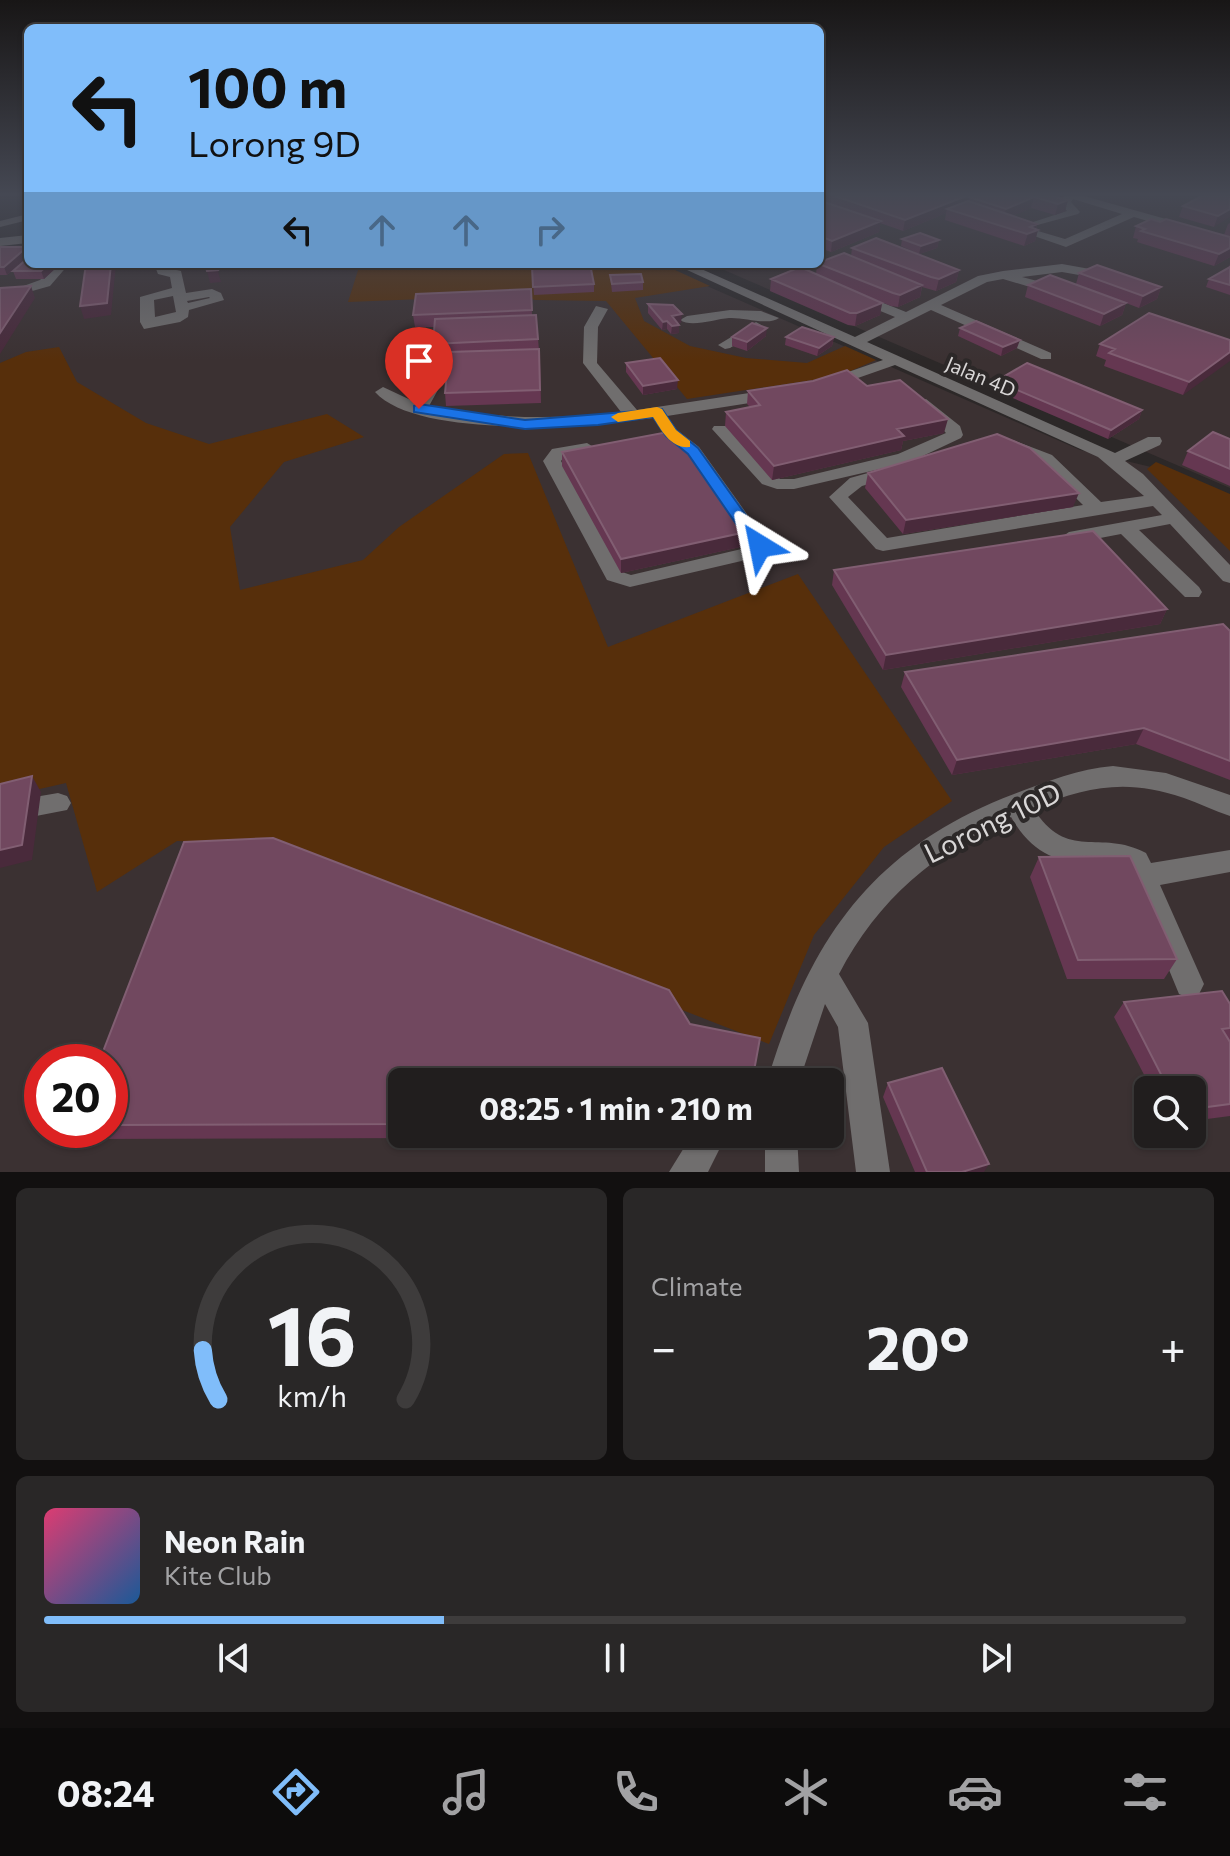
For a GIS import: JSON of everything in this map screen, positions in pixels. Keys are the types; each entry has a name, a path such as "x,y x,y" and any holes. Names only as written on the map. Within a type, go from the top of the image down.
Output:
{"street":[{"path":"11,293 45,283 59,268"},
{"path":"161,268 162,271 176,274 179,299 181,317 148,324 147,297 179,299"},
{"name":"Jalan 4D","path":"689,268 919,372 1081,440 1115,459 1230,577"},
{"path":"855,342 907,317 976,277 1079,268 1127,281"},
{"path":"1011,276 1040,286"},
{"path":"845,291 907,317"},
{"path":"936,298 1046,356"},
{"path":"601,309 591,327 590,363 632,415"},
{"path":"687,320 724,312 772,318"},
{"path":"725,345 741,333 789,313"},
{"path":"419,409 430,394 425,333"},
{"path":"427,363 484,361"},
{"path":"818,386 841,381 894,361"},
{"path":"720,429 768,480 777,484 794,484 904,458 955,435 954,429 908,388 919,372"},
{"path":"383,392 419,409 525,424 657,412 795,391"},
{"path":"600,446 558,453 552,461 614,576 630,581 760,551 760,546 693,451 664,434 657,412"},
{"path":"1115,459 1154,441"},
{"path":"998,442 1046,459 1097,508"},
{"path":"970,450 856,482 838,497 883,545 1157,500"},
{"path":"1047,542 1175,518"},
{"path":"1125,527 1192,592"},
{"name":"Lorong 10D","path":"786,1068 790,1052 824,976 864,908 912,861 958,832 1017,804 1077,781 1122,775 1165,782 1230,806"},
{"path":"0,813 58,803"},
{"path":"1017,804 1029,827 1046,845 1063,852 1123,852 1137,861 1189,984"},
{"path":"1144,876 1230,861"},
{"path":"824,976 853,1023 873,1172"},
{"path":"781,1148 782,1172"}],"shaded area":[{"path":"0,251 24,251 24,268 666,268 1080,450 1172,472 1230,497 1230,1172 0,1172"},
{"path":"824,251 1230,251 1230,488 719,268 824,268"},
{"path":"359,268 671,268 710,286 635,298 644,321 690,346 746,358 807,363 845,346 876,360 839,376 687,399 606,301 535,300 520,295 348,302"},
{"path":"59,347 77,382 146,423 209,444 327,414 364,437 284,462 230,527 240,590 363,560 399,527 504,454 528,453 608,647 798,574 952,801 884,847 814,935 769,1044 259,844 177,841 97,892 66,783 0,798 0,363 26,352"},
{"path":"1156,462 1230,494 1230,551 1147,469"}],"building":[{"path":"0,251 23,251 4,267 0,267"},
{"path":"859,251 909,251 959,270 939,279"},
{"path":"844,253 922,285 900,295 824,266 824,260"},
{"path":"24,261 24,268 44,268 41,271 13,271"},
{"path":"1097,265 1161,287 1143,296 1079,273"},
{"path":"1230,267 1230,285 1209,279"},
{"path":"85,268 111,268 107,303 80,306"},
{"path":"532,268 591,268 594,284 533,287"},
{"path":"802,268 882,303 850,313 771,279"},
{"path":"641,274 643,282 612,284 610,275"},
{"path":"1050,275 1126,303 1104,314 1028,285"},
{"path":"31,286 0,333 0,288"},
{"path":"531,289 532,310 413,315 416,294"},
{"path":"648,304 673,305 682,314 672,316 679,325 663,322"},
{"path":"1149,313 1230,340 1230,352 1189,382 1109,353 1115,349 1100,344"},
{"path":"536,315 538,339 433,344 435,319"},
{"path":"976,321 1020,340 1003,347 960,328"},
{"path":"752,323 767,328 747,342 732,337"},
{"path":"802,327 834,337 819,348 786,337"},
{"path":"539,349 540,390 445,393 449,352"},
{"path":"660,358 678,380 643,386 626,363"},
{"path":"1027,363 1142,410 1111,430 996,381"},
{"path":"847,370 867,386 900,380 948,419 897,429 904,436 774,466 726,412 760,405 748,391 813,381"},
{"path":"673,431 746,532 621,559 562,452"},
{"path":"1213,432 1230,439 1230,469 1188,451"},
{"path":"997,434 1030,448 1079,493 906,520 868,473"},
{"path":"1093,531 1167,609 886,655 834,570"},
{"path":"1223,624 1230,631 1230,761 1144,728 957,760 905,672"},
{"path":"32,776 22,845 0,850 0,784"},
{"path":"273,838 669,990 690,1024 760,1038 755,1068 388,1068 388,1124 128,1125 128,1044 106,1044 184,842"},
{"path":"1130,856 1177,959 1078,960 1039,857"},
{"path":"1222,991 1230,1004 1230,1028 1222,1029 1230,1042 1230,1104 1206,1107 1206,1076 1162,1076 1124,1002"},
{"path":"942,1068 989,1164 962,1172 927,1172 888,1083"}],"slow traffic":[{"path":"618,417 657,412 671,433 685,444"}],"route":[{"path":"419,409 464,418 525,424 598,420 657,412 671,433 693,451 760,546"}]}
